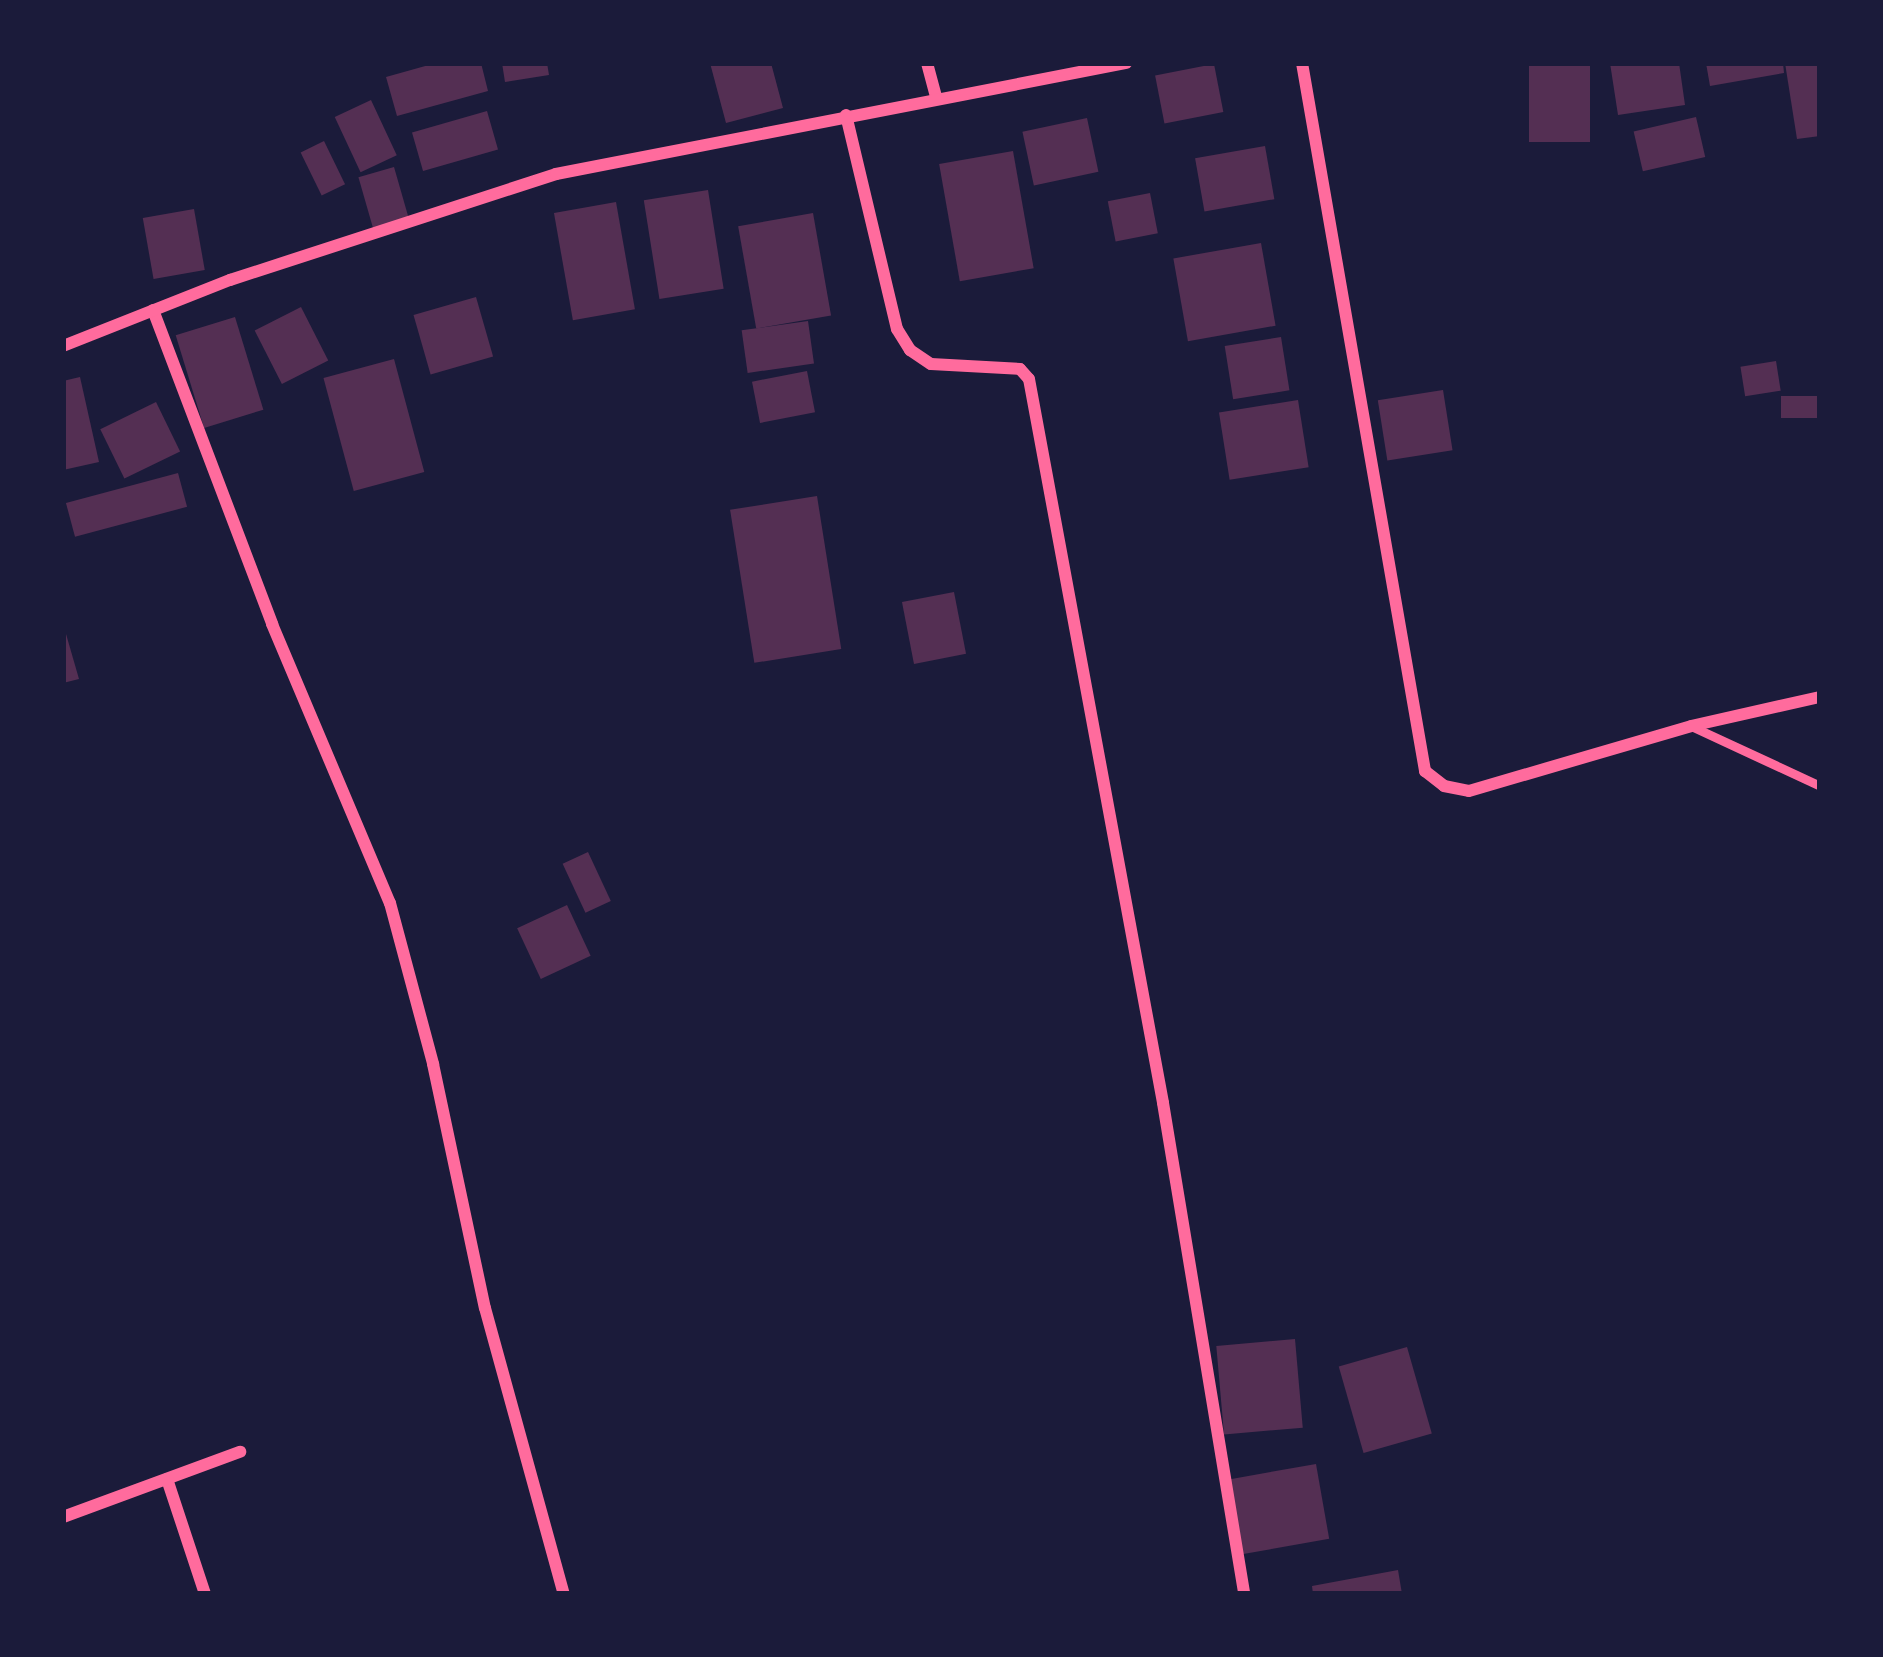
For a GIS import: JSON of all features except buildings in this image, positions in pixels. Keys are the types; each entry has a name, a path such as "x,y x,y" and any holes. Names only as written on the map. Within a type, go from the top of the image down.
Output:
{"street":[{"path":"927,63 936,96"},
{"path":"63,346 153,310 556,174 936,96 1126,63"},
{"path":"1302,63 1425,771 1444,786 1469,790 1691,727 1820,697"},
{"path":"846,116 897,329 910,350 931,364 1020,369 1029,379 1162,1103 1244,1594"},
{"path":"153,310 256,585 390,903 433,1064 484,1308 564,1594"},
{"path":"63,1517 240,1452"},
{"path":"167,1479 205,1594"}],"lane":[{"path":"1691,727 1820,787"}]}
